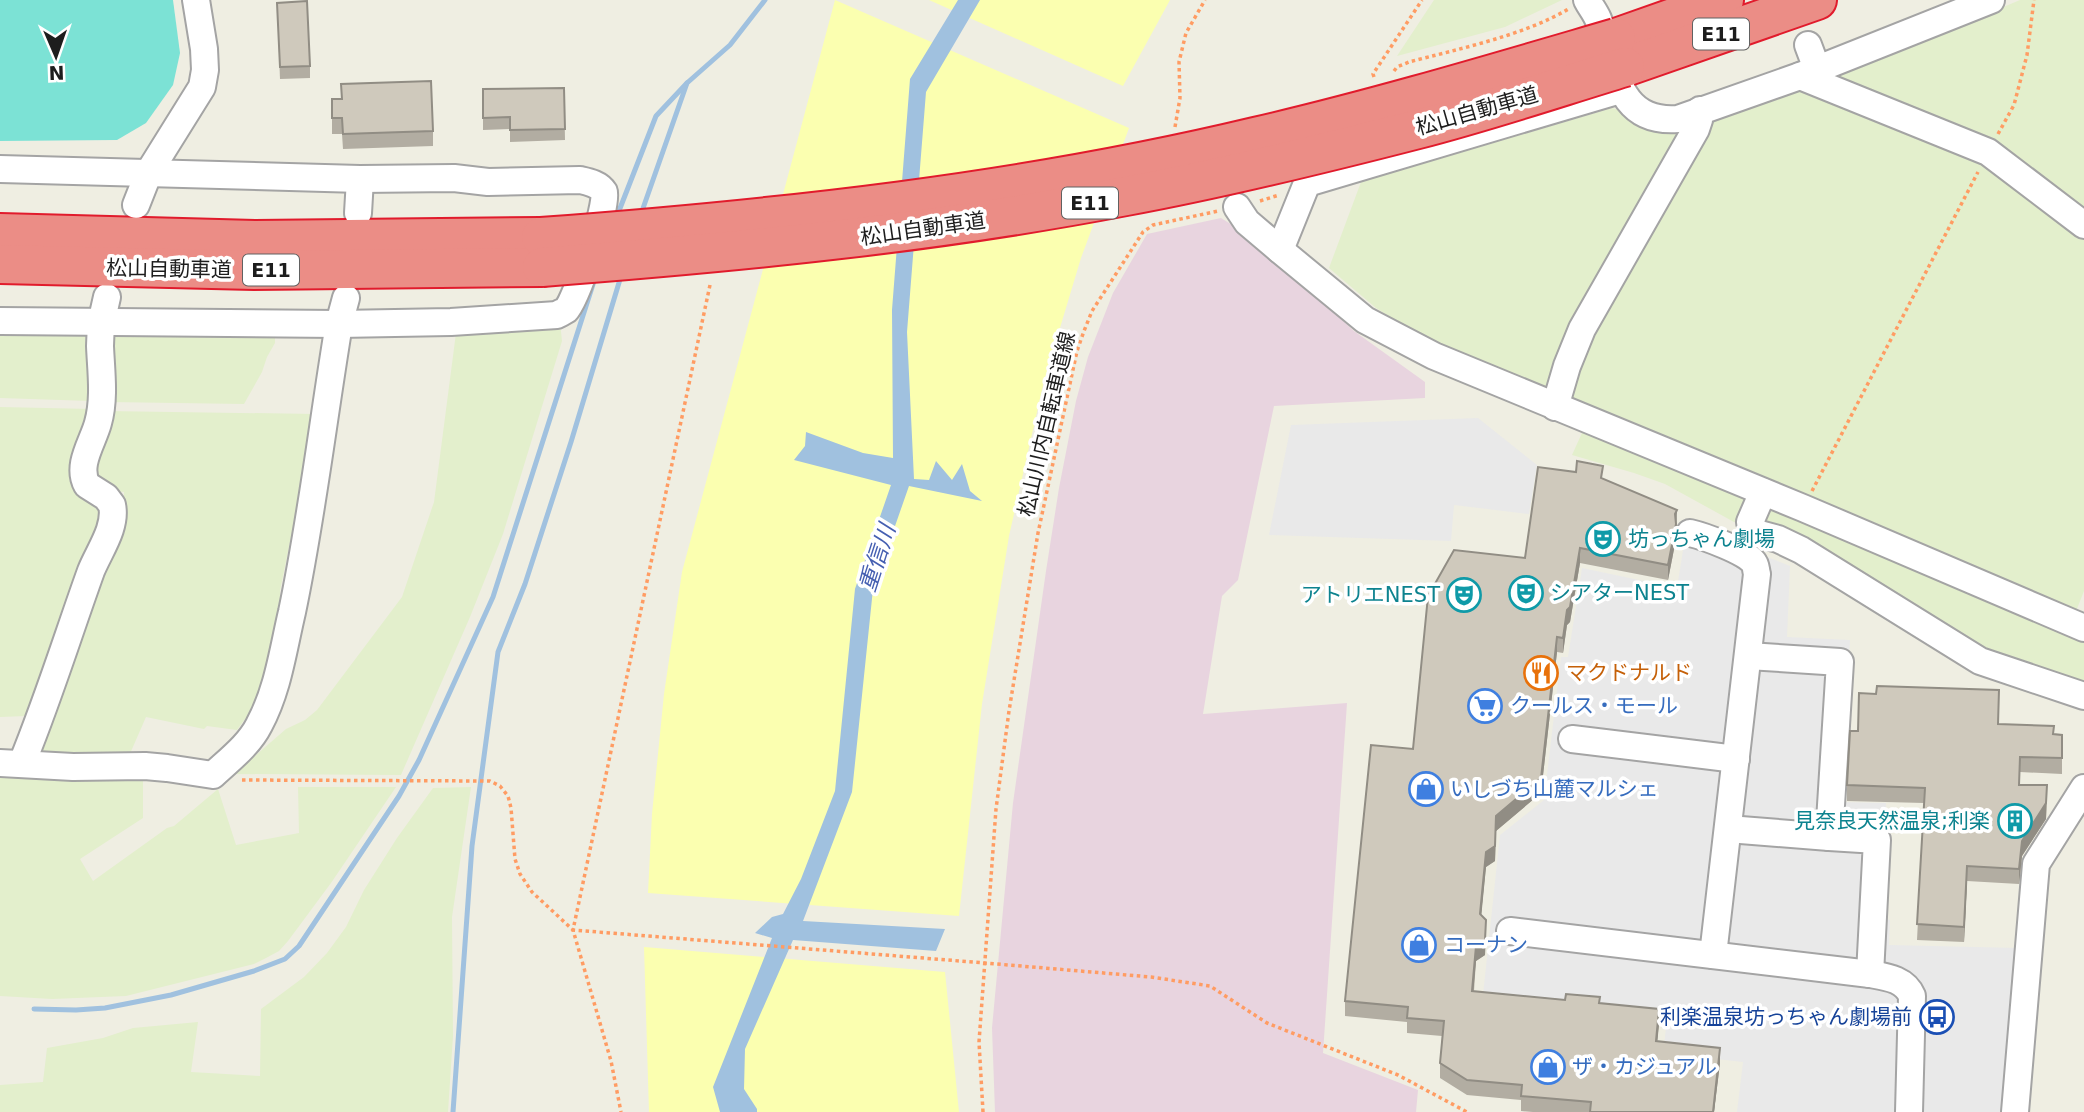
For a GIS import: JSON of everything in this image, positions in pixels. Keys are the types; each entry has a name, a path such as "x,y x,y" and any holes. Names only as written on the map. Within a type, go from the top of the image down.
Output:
{"highway":[{"name":"松山自動車道","path":"0,264 254,271 542,252 680,226 791,216 964,193 1254,138 1401,101 1603,31 1724,0"},
{"name":"松山自動車道","path":"1603,31 1818,0"},
{"name":"松山自動車道","path":"0,233 542,252"}],"street":[{"path":"136,205 149,172 202,87 205,59 196,0"},
{"path":"1280,250 1307,183 1603,31 1635,108 1663,120 1678,119 1808,63 1990,0"},
{"path":"1808,63 1988,152 2084,225"},
{"path":"1555,407 1582,329 1696,129 1700,110"},
{"path":"0,169 360,179 419,177 488,182 580,180 593,183 603,190 606,199 581,279 567,309 556,315 451,322 338,324 104,310 0,321"},
{"path":"358,213 360,179"},
{"path":"1237,207 1247,222 1365,320 1434,356 1803,508 2084,628"},
{"path":"104,310 99,421 83,467 83,476 87,485 106,497 112,505 112,523 92,570 43,713 11,763 73,767 156,767 213,775 246,744 258,727 278,677 301,563 338,324 346,298"},
{"path":"1763,492 1750,522 1756,533 1778,539 1801,550 1980,661 2084,696"},
{"path":"1690,533 1708,537 1749,558 1755,564 1757,574 1713,955"},
{"path":"1748,656 1840,662 1829,837"},
{"path":"1572,739 1736,759"},
{"path":"2015,1112 2036,864 2084,788"},
{"path":"1728,829 1877,840 1870,974"},
{"path":"1510,931 1870,974 1900,982 1912,996 1909,1112"}],"path":[{"path":"1180,97 1180,62 1186,33 1205,0"},
{"path":"1377,81 1373,74 1422,0"},
{"path":"1803,508 2014,105 2027,55 2034,0"},
{"path":"1389,78 1397,67 1409,62 1494,39 1535,24 1603,31"},
{"name":"松山川内自転車道線","path":"983,1112 979,1042 996,809 1038,533 1077,351 1092,310 1143,232 1153,225 1271,198 1307,183"},
{"path":"621,1112 611,1061 573,930 710,285"},
{"path":"213,775 240,780 490,781 500,786 508,796 515,859 520,874 532,892 573,930 1151,977 1210,986 1267,1023 1398,1074 1467,1112"}],"shaded area":[{"path":"0,0 173,0 180,53 173,85 146,123 117,140 0,141"},
{"path":"1434,0 1562,0 1505,27 1397,56"},
{"path":"2020,0 2084,0 2084,591 2067,634 2084,643 2084,685 1985,655 1783,533 1734,522 1665,484 1572,455 1591,413 1434,345 1376,308 1329,268 1361,182 1612,108 1628,112 1647,122 1949,30"},
{"path":"1221,218 1253,238 1354,331 1425,382 1425,398 1274,406 1238,580 1222,596 1203,714 1347,703 1323,1053 1418,1090 1416,1112 995,1112 992,1028 1013,803 1059,488 1076,401 1088,357 1113,293 1147,234"},
{"path":"560,322 562,341 503,534 401,775 234,774 286,729 305,720 317,710 402,597 434,502 456,333"},
{"path":"0,329 86,331 96,340 91,401 0,398"},
{"path":"111,331 275,336 275,343 244,404 108,402"},
{"path":"0,407 92,409 81,455 108,505 26,716 0,717"},
{"path":"105,411 316,414 280,591 280,617 258,701 252,715 245,719 237,730 207,726 204,729 146,717 129,756 35,756 124,502 124,492 92,484"},
{"path":"1478,418 1537,465 1529,514 1454,505 1451,541 1269,535 1291,425"},
{"path":"1687,525 1790,566 1787,637 1850,640 1841,802 1886,803 1881,919 1890,920 1889,945 2018,948 2005,1112 1737,1112 1743,1062 1663,1053 1667,1020 1483,995 1500,835 1544,800 1561,657 1568,657 1582,568 1677,588"},
{"path":"143,772 143,818 80,859 93,881 167,828 174,826 218,789 236,845 299,833 298,787 396,787 288,941 279,951 266,958 254,964 126,996 52,999 0,996 0,773"},
{"path":"471,787 452,917 453,1036 448,1112 0,1112 0,1085 43,1082 47,1048 103,1038 133,1028 198,1022 191,1072 260,1076 261,1009 304,977 327,953 346,927 364,890 397,838 433,788"}],"sand":[{"path":"835,0 1129,128 1081,258 1044,381 1009,536 982,704 959,916 648,893 652,814 664,694 682,572"},
{"path":"929,0 1170,0 1123,86"},
{"path":"644,947 945,972 959,1112 649,1112"}],"water":[{"name":"重信川","path":"958,0 980,0 926,92 907,332 914,479 929,480 936,461 952,480 962,464 970,491 982,501 909,486 873,589 852,792 803,921 945,929 936,951 793,940 745,1049 744,1089 757,1112 720,1112 713,1087 772,938 755,933 772,917 783,914 801,879 835,791 855,589 891,485 794,460 805,446 806,432 863,453 893,458 892,310 910,79"}],"building":[{"path":"307,1 310,66 280,67 277,3"},
{"path":"431,81 433,131 343,134 342,118 332,118 332,99 342,99 341,84"},
{"path":"564,88 565,129 510,130 510,117 483,118 483,89"},
{"path":"1577,461 1603,466 1601,478 1677,510 1668,565 1580,548 1563,638 1557,637 1541,778 1496,816 1495,846 1486,852 1480,914 1486,920 1485,940 1476,946 1472,991 1565,1000 1566,994 1600,997 1599,1003 1659,1009 1656,1041 1720,1048 1713,1112 1590,1112 1591,1102 1521,1096 1522,1085 1467,1080 1440,1063 1444,1021 1407,1018 1408,1007 1345,1001 1371,745 1413,749 1428,596 1454,550 1525,558 1538,467 1576,472"},
{"name":"見奈良天然温泉;利楽","path":"1877,686 1999,690 1998,724 2054,726 2053,734 2062,735 2062,758 2020,757 2019,785 2047,785 2046,803 2022,841 2019,869 1967,866 1964,927 1917,924 1925,788 1847,785 1850,731 1858,731 1859,693 1876,694"}],"waterway":[{"path":"641,214 687,83 730,45 765,0"},
{"path":"617,216 656,116 687,83"},
{"path":"453,1112 472,846 498,652 525,584 621,276"},
{"path":"34,1009 105,1008 171,995 254,971 285,959 299,946 399,796 419,760 493,597 595,278"}],"place":[{"name":"坊っちゃん劇場","path":"1603,539"},
{"name":"シアターNEST","path":"1526,593"},
{"name":"アトリエNEST","path":"1464,595"},
{"name":"マクドナルド","path":"1541,673"},
{"name":"クールス・モール","path":"1485,706"},
{"name":"いしづち山麓マルシェ","path":"1426,789"},
{"name":"見奈良天然温泉;利楽","path":"2015,821"},
{"name":"コーナン","path":"1419,945"},
{"name":"利楽温泉坊っちゃん劇場前","path":"1937,1017"},
{"name":"ザ・カジュアル","path":"1548,1067"}]}
